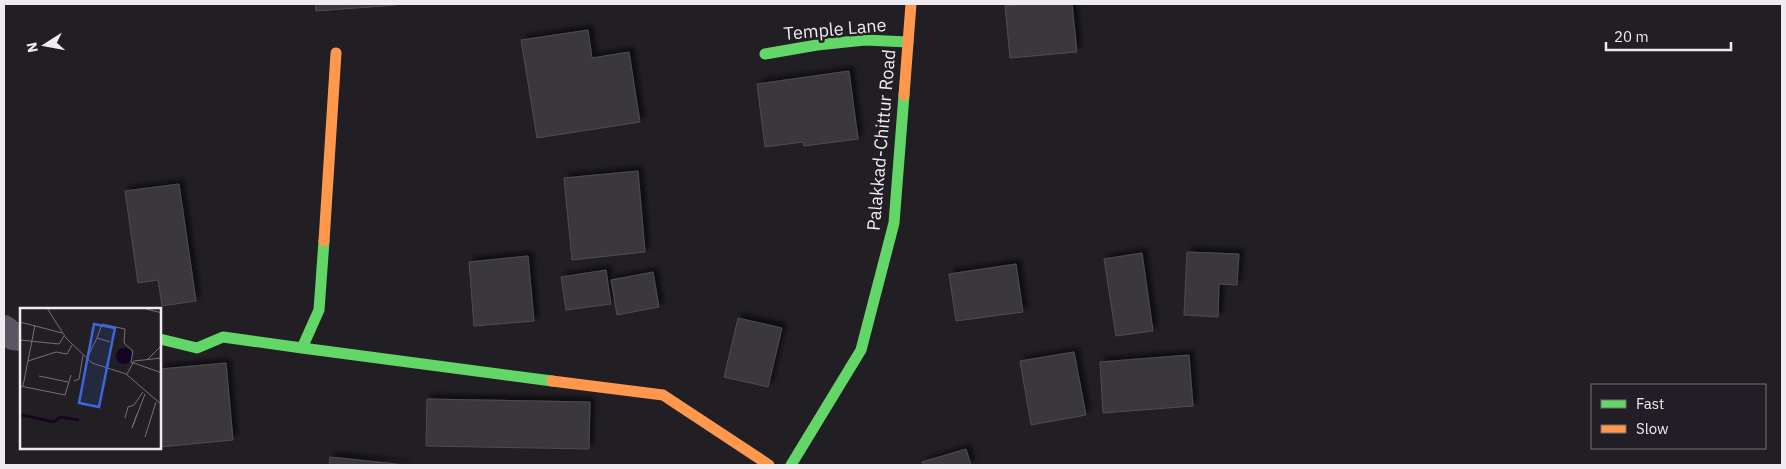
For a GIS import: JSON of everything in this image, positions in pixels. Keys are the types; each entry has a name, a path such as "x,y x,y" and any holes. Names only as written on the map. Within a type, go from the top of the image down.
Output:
{"street":[{"name":"Palakkad-Chittur Road","path":"790,465 861,350 894,223 911,4"},
{"name":"Temple Lane","path":"765,54 818,45 865,40 908,42"},
{"path":"302,348 319,310 336,53"},
{"path":"4,330 13,336 20,337"},
{"path":"161,339 197,348 223,336 663,395 769,465"}],"building":[{"path":"315,4 395,4 396,5 316,11"},
{"path":"1072,4 1077,52 1010,58 1005,6"},
{"path":"588,30 592,58 629,52 640,122 537,138 521,40"},
{"path":"849,71 858,139 804,146 803,142 765,147 757,84"},
{"path":"638,171 645,252 572,260 564,178"},
{"path":"179,184 196,301 162,306 158,280 138,283 125,191"},
{"path":"1187,252 1239,254 1237,285 1219,284 1218,317 1184,315"},
{"path":"1142,253 1153,331 1116,336 1104,259"},
{"path":"528,256 534,321 474,326 469,262"},
{"path":"1016,264 1023,312 956,321 949,274"},
{"path":"606,270 611,304 566,310 561,277"},
{"path":"653,272 659,307 617,315 611,280"},
{"path":"738,318 782,328 768,387 724,377"},
{"path":"1074,352 1086,415 1031,425 1020,361"},
{"path":"1189,355 1193,406 1103,413 1100,362"},
{"path":"226,363 233,440 161,447 161,369"},
{"path":"427,399 590,402 589,449 426,446"},
{"path":"966,449 971,465 923,465 922,462"},
{"path":"330,457 405,465 329,465"}],"traffic: fast":[{"path":"765,54 817,45 865,40 908,42"},
{"path":"791,465 861,350 894,223 904,95"},
{"path":"161,339 197,348 223,337 302,348 319,310 324,241"},
{"path":"302,348 552,381"}],"traffic: slow":[{"path":"904,95 911,4"},
{"path":"324,241 336,53"},
{"path":"552,381 663,395 769,465"}]}
